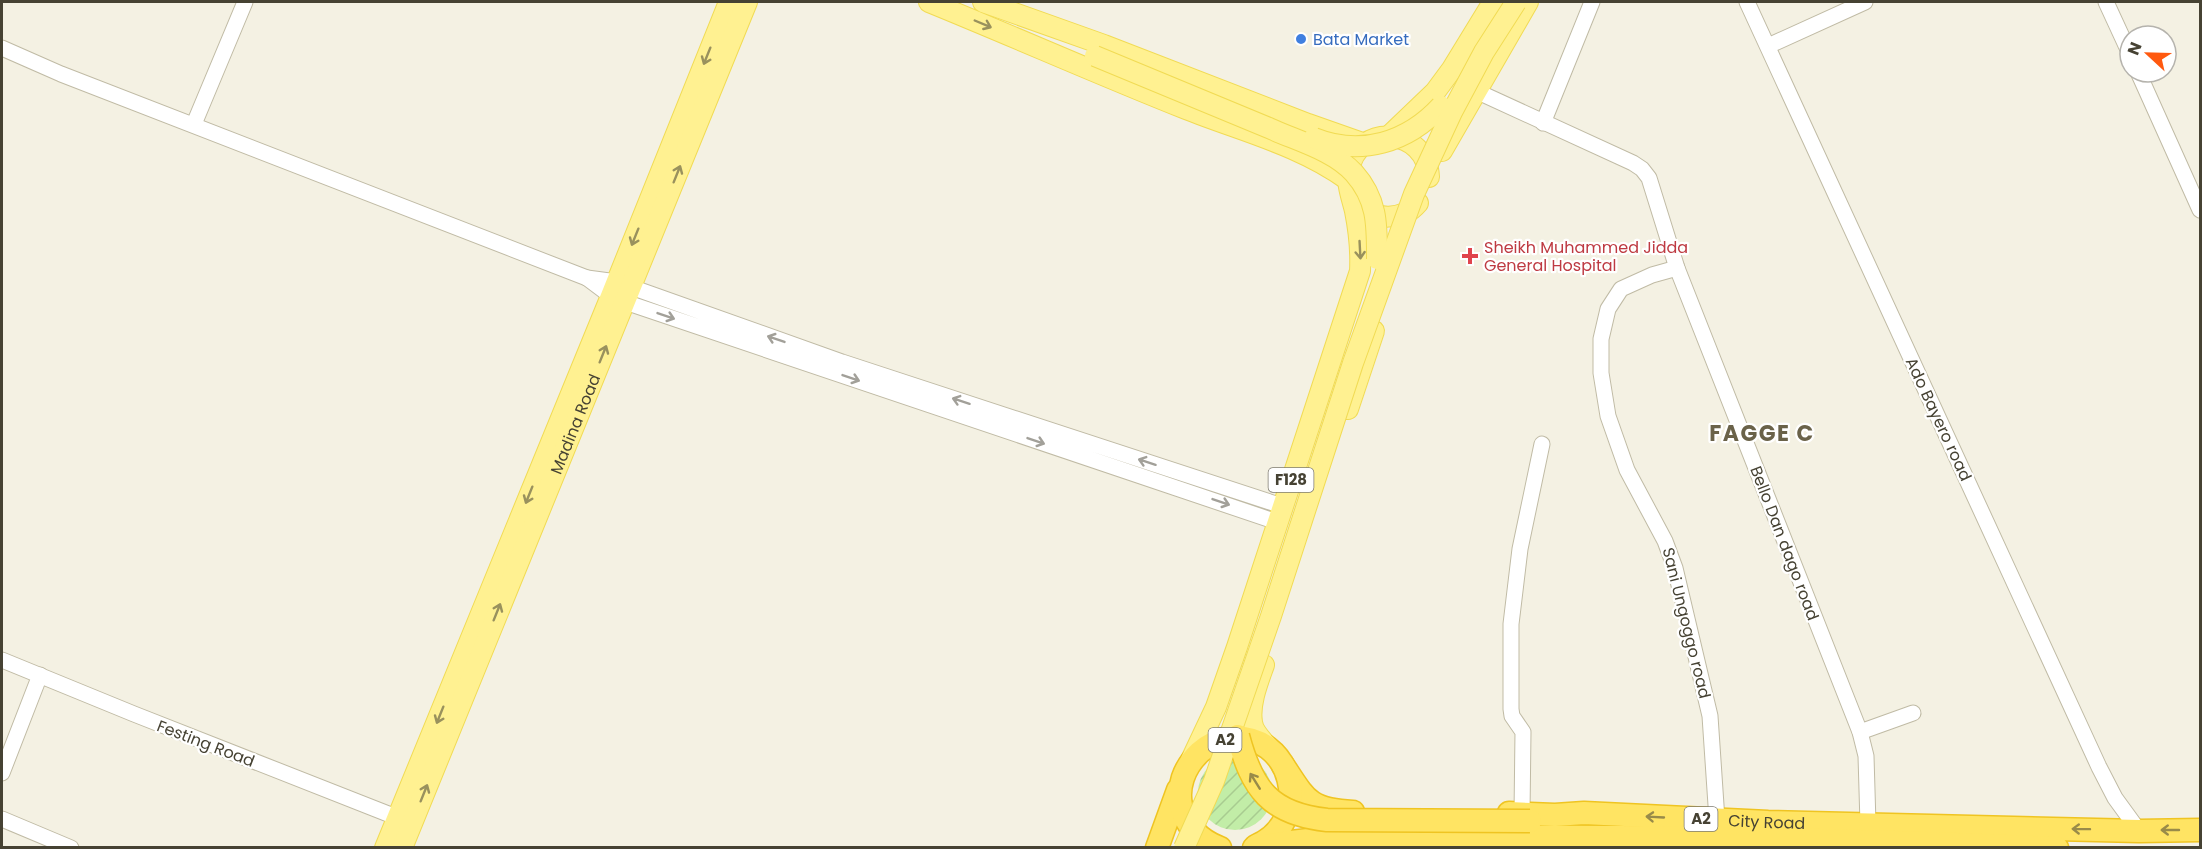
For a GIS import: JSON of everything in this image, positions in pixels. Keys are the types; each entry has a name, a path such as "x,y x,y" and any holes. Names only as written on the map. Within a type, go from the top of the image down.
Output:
{"highway":[{"path":"1236,730 1251,776 1265,796 1289,811 1309,818 1327,820 1526,818"},
{"name":"A2","path":"1187,768 1207,746 1228,738 1251,740 1277,758 1290,781 1291,799 1287,816 1278,831 1258,847"},
{"path":"1277,758 1309,802 1333,811 1526,818 1543,821 1558,833"},
{"path":"1187,768 1180,790 1181,806 1186,821 1196,834 1214,846"},
{"path":"1157,848 1187,768"},
{"name":"City Road","path":"1719,835 1868,824 2139,831 2200,830"},
{"name":"City Road","path":"1258,847 1558,833 1719,835 1924,845 2057,848"},
{"path":"1168,848 1214,846"}],"main road":[{"name":"Madina Road","path":"621,292 729,2"},
{"name":"Madina Road","path":"386,848 405,821 621,292 747,2"},
{"path":"929,2 1188,110 1303,152 1329,167 1349,186 1359,205 1371,214 1386,217 1401,215 1414,208 1424,196"},
{"path":"983,2 1308,124 1365,143 1389,136 1401,138 1420,152 1430,175"},
{"path":"1389,136 1435,92 1452,69 1493,2"},
{"path":"1168,848 1210,758 1342,359 1403,189 1442,106 1474,46 1502,2"},
{"path":"1184,848 1236,730 1353,363 1414,194 1452,112 1484,52 1516,2"},
{"name":"F128","path":"1277,758 1256,732 1252,722 1256,689 1300,552 1430,175 1528,2"},
{"path":"1052,26 1074,42 1096,53 1340,161 1355,174 1375,208 1377,259"},
{"path":"1043,50 1096,53 1320,140 1348,146 1375,145 1393,141 1428,121 1442,106"},
{"name":"F128","path":"1187,768 1216,707 1360,271 1361,249 1349,186 1353,157 1365,143"},
{"name":"Madina Road","path":"402,848 405,821"}],"street":[{"path":"194,124 245,2"},
{"path":"1543,123 1592,2"},
{"name":"Ado Bayero road","path":"1747,2 2099,767 2115,798 2139,831"},
{"path":"1767,46 1865,2"},
{"path":"2106,2 2118,28"},
{"path":"2,48 61,74 621,292 1279,514"},
{"path":"2143,84 2200,210"},
{"name":"Bello Dan dago road","path":"1476,92 1642,169 1649,178 1677,268 1860,732 1866,756 1868,824"},
{"name":"Sani Ungoggo road","path":"1677,268 1652,275 1621,289 1608,309 1601,339 1601,374 1608,416 1627,470 1665,541 1675,568 1710,716 1719,835"},
{"path":"1526,818 1523,732 1512,716 1511,709 1511,624 1520,549 1542,444"},
{"name":"Festing Road","path":"2,660 405,821"},
{"path":"2,772 40,675"},
{"path":"1860,732 1913,713"},
{"path":"1333,811 1335,842"},
{"path":"2,819 71,848"}],"green space":[{"path":"1235,756 1249,759 1261,767 1269,779 1272,793 1269,807 1261,819 1249,827 1235,830 1221,827 1209,819 1201,807 1198,793 1201,779 1209,767 1221,759"}],"place":[{"name":"Bata Market","path":"1301,39"},
{"name":"Sheikh Muhammed Jidda General Hospital","path":"1470,256"}],"district":[{"name":"FAGGE C","path":"1762,433"}]}
